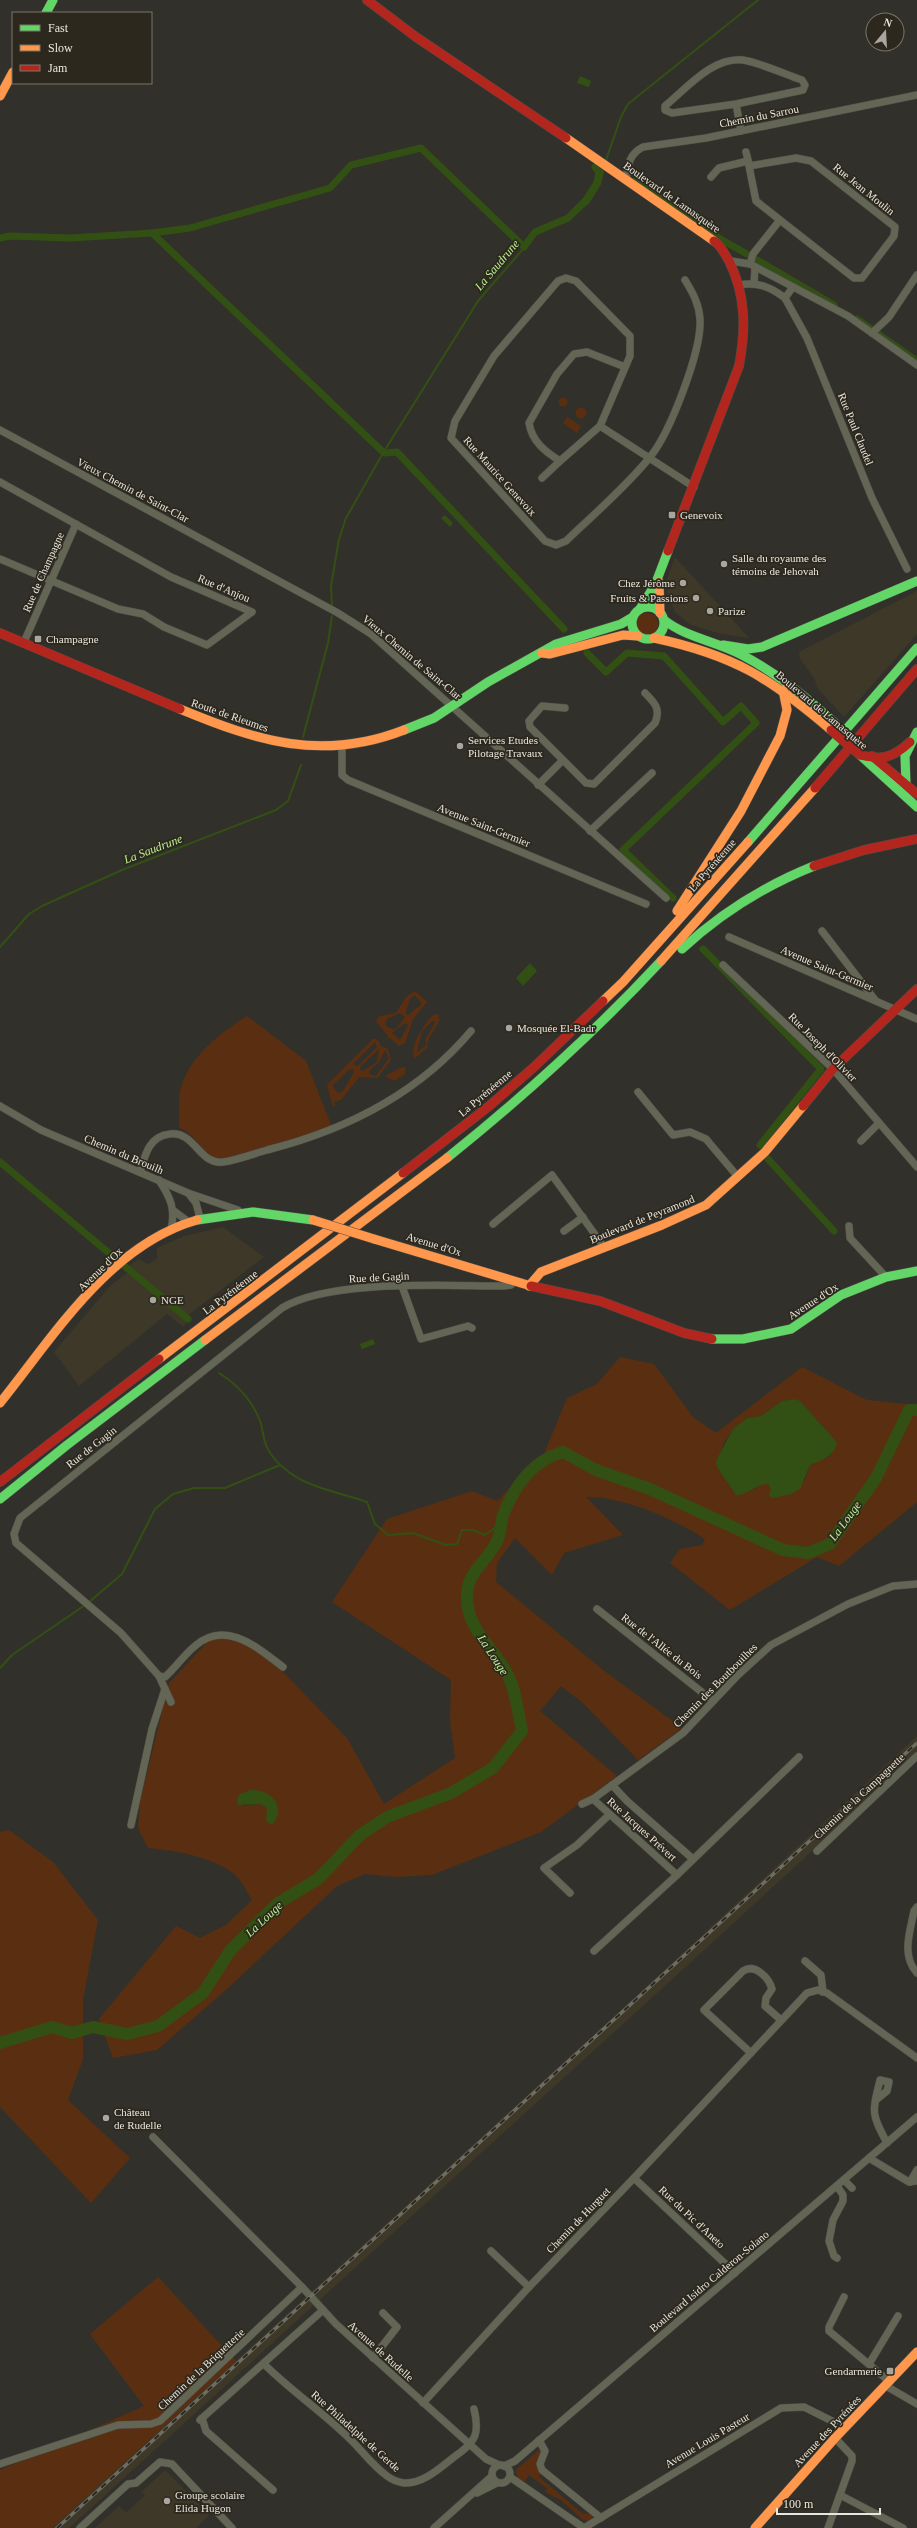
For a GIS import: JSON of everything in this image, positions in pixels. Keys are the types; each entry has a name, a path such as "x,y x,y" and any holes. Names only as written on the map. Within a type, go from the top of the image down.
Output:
{"main road":[{"path":"47,12 53,0"},
{"name":"Boulevard de Lamasquère","path":"367,0 416,37 599,160 717,244 731,261 744,307 745,330 739,366 694,487 649,598 640,609"},
{"path":"0,96 12,74"},
{"name":"Boulevard de Lamasquère","path":"660,570 658,599 662,616 674,630 723,645 782,678 862,752 917,807"},
{"path":"723,645 748,649 762,647 917,581"},
{"path":"649,607 662,616 661,633 654,638 646,639 638,636 632,626 633,617 640,609 649,607"},
{"name":"Route de Rieumes","path":"0,632 125,687 235,732 286,745 321,748 376,741 400,733 453,707 488,682 556,644 621,624 633,617"},
{"name":"Route de Rieumes","path":"542,653 550,654 623,636 638,636"},
{"name":"Boulevard de Lamasquère","path":"654,638 709,652 756,673 783,690 834,727"},
{"name":"La Pyrénéenne","path":"0,1482 459,1130 533,1068 623,982 710,886 917,648"},
{"path":"0,1500 415,1182 497,1116 591,1033 657,965 917,669"},
{"path":"623,982 623,974 679,909 741,811 784,726 787,704 783,690"},
{"path":"877,760 896,756 910,742 917,732"},
{"path":"906,784 902,765 910,742"},
{"name":"Boulevard de Lamasquère","path":"862,752 877,760 917,794"},
{"path":"657,965 674,956 720,916 782,878 829,859 917,839"},
{"name":"Boulevard de Peyramond","path":"529,1286 541,1272 662,1225 706,1206 765,1152 833,1069 897,1010 917,989"},
{"name":"Avenue d'Ox","path":"0,1403 89,1295 120,1263 171,1229 200,1218 244,1212 277,1213 313,1220 529,1286 600,1301 684,1333 724,1340 743,1339 791,1329 841,1295 886,1277 917,1271"},
{"name":"Avenue des Pyrénées","path":"755,2528 835,2438 917,2353"}],"street":[{"path":"743,60 802,80 804,84 803,90 736,104 672,114 665,110 665,106 715,65 743,60"},
{"name":"Chemin du Sarrou","path":"626,180 630,158 635,151 643,147 741,131 917,95"},
{"path":"736,104 741,131"},
{"path":"711,177 719,168 748,164 746,152"},
{"name":"Rue Jean Moulin","path":"796,158 811,161 894,227 894,236 862,278 854,278 780,220 756,201 748,164 796,158"},
{"path":"754,284 753,254 780,220"},
{"path":"731,261 753,265 848,316 917,365"},
{"path":"872,333 889,317 917,275"},
{"name":"Rue Maurice Genevoix","path":"600,426 630,356 630,336 576,281 566,278 558,281 494,356 455,421 451,438 546,542 556,544 566,541 650,458"},
{"path":"650,458 663,440 696,354 700,318 696,298 684,280"},
{"path":"738,285 754,284 769,286 785,298 793,287"},
{"name":"Rue Paul Claudel","path":"785,298 807,338 872,498 907,569"},
{"path":"560,461 544,451 531,434 529,423 557,374 574,354 587,352 625,367"},
{"path":"542,478 600,426 694,487"},
{"name":"Vieux Chemin de Saint-Clar","path":"0,430 338,612 371,634 666,898"},
{"name":"Rue de Champagne","path":"0,482 76,524 52,582 24,642"},
{"name":"Rue d'Anjou","path":"52,582 118,609 143,614 164,627 207,645 252,612 170,577 76,524"},
{"path":"0,559 52,582"},
{"path":"565,708 542,706 529,721 530,727 586,783 594,784 655,723 659,711 656,704 645,693"},
{"name":"Avenue Saint-Germier","path":"342,746 342,775 348,780 646,904"},
{"path":"538,785 563,760"},
{"path":"590,831 652,774"},
{"path":"822,931 875,1000"},
{"name":"Avenue Saint-Germier","path":"729,938 917,1019"},
{"name":"Rue Joseph d'Olivier","path":"723,965 833,1069 917,1167"},
{"path":"140,1172 150,1145 159,1137 169,1134 186,1137 205,1157 223,1162 301,1142 347,1124 400,1095 439,1065 471,1031"},
{"path":"638,1092 673,1135 690,1132 706,1139 738,1177"},
{"name":"Chemin du Brouilh","path":"0,1106 41,1130 188,1193 244,1212"},
{"path":"861,1141 879,1123"},
{"path":"493,1224 552,1176 604,1247"},
{"path":"159,1180 168,1193 174,1211 171,1229"},
{"path":"188,1193 196,1203 200,1218"},
{"path":"174,1211 190,1222"},
{"path":"564,1231 582,1217"},
{"path":"849,1226 850,1238 886,1277"},
{"name":"Rue de Gagin","path":"171,1702 159,1676 121,1633 81,1601 16,1543 14,1534 23,1515 297,1299 344,1290 402,1286 503,1286 511,1285 514,1281"},
{"path":"402,1286 421,1339 468,1326 472,1328"},
{"name":"Chemin des Boutbouilhes","path":"582,1804 593,1799 673,1741 772,1645 848,1604 894,1586 917,1584"},
{"name":"Rue de l'Allée du Bois","path":"596,1609 713,1701"},
{"path":"159,1676 165,1677 195,1646 208,1637 234,1635 251,1643 283,1667"},
{"path":"131,1825 152,1729 165,1689"},
{"name":"Chemin de la Campagnette","path":"816,1851 917,1756"},
{"name":"Rue Jacques Prévert","path":"594,1950 677,1875 799,1757"},
{"path":"612,1785 627,1801 693,1859"},
{"name":"Rue Jacques Prévert","path":"593,1799 677,1875"},
{"path":"570,1893 544,1868 577,1845 609,1815"},
{"path":"917,1907 914,1910 907,1947 910,1963 917,1973"},
{"path":"805,1961 821,1975 820,1991 917,2058"},
{"path":"751,2053 704,2010 747,1968 754,1969 770,1982 772,1990 766,1998 765,2006 781,2020"},
{"name":"Chemin de Hurguet","path":"423,2403 528,2287 634,2178 807,1993 820,1991"},
{"path":"876,2100 873,2117 887,2143"},
{"name":"Boulevard Isidro Calderon-Solano","path":"506,2472 515,2461 539,2440 917,2117"},
{"path":"153,2137 323,2310 201,2419 206,2431 273,2490"},
{"path":"869,2158 913,2182 917,2170"},
{"name":"Rue du Pic d'Aneto","path":"634,2178 735,2273"},
{"path":"844,2180 852,2188"},
{"path":"836,2186 843,2196 843,2201 833,2220 829,2241 834,2256 837,2258"},
{"path":"491,2251 528,2287"},
{"name":"Chemin de la Briquetterie","path":"0,2464 118,2425 151,2424 160,2421 240,2348 302,2287"},
{"path":"844,2297 828,2329 869,2364 888,2384 917,2404"},
{"name":"Avenue de Rudelle","path":"323,2310 373,2358 486,2459 506,2472 521,2487 555,2507 584,2528"},
{"path":"373,2358 397,2327 383,2313"},
{"path":"869,2364 898,2316"},
{"name":"Rue Philadelphe de Gerde","path":"264,2364 290,2389 307,2400 351,2440 360,2452 386,2475 397,2482 413,2482 423,2479 469,2444"},
{"name":"Avenue Louis Pasteur","path":"584,2528 781,2408 804,2407 846,2428"},
{"path":"469,2444 478,2427 474,2409"},
{"path":"828,2528 852,2456 835,2438"},
{"path":"539,2440 544,2451 540,2464 542,2470 601,2518"},
{"name":"Avenue de Rudelle","path":"486,2459 497,2483"},
{"path":"80,2528 128,2484 136,2484 160,2462 172,2464 232,2528"},
{"path":"434,2528 473,2495 492,2474 506,2472"},
{"path":"473,2495 497,2483 506,2472"},
{"path":"840,2495 903,2528"}],"shaded area":[{"path":"580,76 591,81 589,87 577,83"},
{"path":"561,398 565,398 567,402 565,406 561,406 559,404 559,400"},
{"path":"579,408 583,408 585,409 585,417 579,418 576,415 576,411"},
{"path":"567,417 581,426 577,433 563,423"},
{"path":"445,515 453,523 450,527 441,518"},
{"path":"675,557 749,638 721,634 691,625 675,612 668,597 666,582"},
{"path":"917,591 917,634 844,717 818,689 814,678 800,659 799,652"},
{"path":"647,613 655,616 658,624 655,632 647,635 639,632 636,624 639,616"},
{"path":"530,963 537,971 523,986 516,978"},
{"path":"415,991 427,1002 413,1019 405,1043 399,1046 390,1038 387,1039 388,1036 376,1021 380,1016 396,1013 406,997","holes":["415,995 422,1004 408,1015 405,1014 410,999","400,1013 405,1017 395,1030 385,1025 387,1019","405,1023 408,1025 400,1040 392,1033"]},
{"path":"434,1014 439,1015 438,1017 440,1020 428,1040 427,1048 414,1059 414,1047 418,1035","holes":["432,1021 435,1021 426,1038 426,1046 417,1052 422,1031"]},
{"path":"247,1016 306,1061 332,1127 255,1151 225,1158 217,1158 211,1156 190,1134 179,1128 180,1091 184,1078 190,1067 206,1047 226,1030"},
{"path":"373,1039 377,1039 381,1046 388,1049 391,1060 377,1078 359,1077 341,1100 334,1102 335,1106 333,1107 327,1085","holes":["375,1042 377,1047 358,1066 353,1064","379,1049 377,1062 363,1071 360,1070 360,1067","385,1050 389,1058 376,1076 369,1074 369,1071 379,1062","350,1069 354,1070 343,1091 338,1093 332,1086"]},
{"path":"405,1067 405,1074 394,1081 385,1076 400,1068"},
{"name":"NGE","path":"223,1227 264,1257 187,1316 190,1318 183,1327 167,1314 79,1386 54,1352 110,1286 127,1273 131,1268 128,1266 139,1259 148,1264 157,1259 157,1248 184,1236"},
{"path":"373,1339 375,1344 362,1349 360,1344"},
{"path":"620,1357 654,1364 693,1417 716,1433 802,1367 867,1400 917,1405 917,1502 839,1566 817,1557 730,1610 670,1563 680,1549 702,1545 705,1539 693,1531 648,1510 616,1500 586,1497 623,1535 564,1553 552,1575 515,1538 497,1563 496,1582 603,1670 682,1728 638,1760 583,1703 561,1686 540,1711 617,1776 541,1832 483,1855 432,1875 395,1877 365,1874 337,1886 227,1989 157,2050 113,2058 99,2019 176,1926 200,1938 226,1925 252,1900 239,1879 224,1867 192,1855 169,1850 148,1848 138,1828 140,1802 169,1683 216,1633 254,1642 347,1738 384,1804 455,1758 450,1721 451,1680 332,1602 387,1519 472,1491 497,1501 544,1454 567,1398 597,1384","holes":["795,1399 800,1401 837,1442 830,1456 810,1465 805,1480 771,1489 768,1484 762,1483 755,1489 736,1495 718,1469 723,1445 733,1429 747,1418 761,1416 782,1401","240,1794 278,1804 267,1812 267,1808 260,1804 243,1806"]},
{"path":"795,1399 800,1401 837,1442 834,1451 827,1457 810,1465 800,1489 791,1494 773,1498 769,1496 771,1489 768,1484 764,1484 745,1493 736,1495 718,1469 716,1461 733,1429 747,1418 761,1416 782,1401"},
{"path":"917,1736 917,1755 689,1964 69,2528 52,2528 634,1998"},
{"path":"251,1790 265,1793 271,1796 275,1801 278,1812 272,1825 266,1821 267,1808 260,1804 238,1805 237,1799 240,1794"},
{"path":"9,1830 53,1862 98,1920 83,2000 83,2059 68,2100 130,2158 91,2203 0,2107 0,1832"},
{"path":"158,2277 236,2361 52,2528 0,2528 0,2470 144,2406 90,2334"},
{"path":"540,2449 543,2473 538,2476 583,2514 591,2513 593,2518 587,2521 582,2519 561,2500 545,2492 547,2488 529,2475 524,2482 518,2479 516,2473 517,2469"},
{"name":"Groupe scolaire Elida Hugon","path":"165,2470 209,2515 196,2528 95,2528 119,2506 126,2513 145,2495 141,2492"}],"waterway":[{"name":"La Saudrune","path":"606,160 621,117 628,104 758,0"},
{"path":"0,238 10,236 70,238 152,233 190,228 330,188 351,165 421,148 524,247 535,232 568,218 586,200 597,183 599,172 595,167"},
{"name":"La Saudrune","path":"332,606 331,586 339,539 346,518 383,453 478,301 536,234 569,219 589,202 600,184 604,168"},
{"path":"637,179 722,240 747,254"},
{"path":"152,233 382,451"},
{"path":"757,260 834,305"},
{"path":"857,319 917,361"},
{"path":"385,453 397,452 564,629"},
{"name":"La Saudrune","path":"303,737 328,643 332,616"},
{"path":"587,653 606,672 627,653 664,656 723,722 741,706 756,723 623,850 673,898"},
{"name":"La Saudrune","path":"0,947 29,914 42,906 122,870 276,810 288,801 301,765"},
{"path":"703,949 821,1069 760,1145"},
{"path":"768,1159 834,1231"},
{"path":"0,1162 188,1319"},
{"path":"219,1373 238,1388 249,1400 257,1413 267,1448 271,1455 280,1464 293,1475 313,1485 367,1502 375,1524 388,1535 413,1533 446,1545 457,1544 462,1530 473,1530 485,1535 501,1523"},
{"name":"La Louge","path":"0,2043 52,2027 72,2033 93,2027 127,2034 158,2026 203,1993 230,1951 278,1903 318,1879 360,1835 387,1817 451,1793 493,1768 522,1731 515,1694 507,1673 479,1634 471,1617 468,1608 468,1586 476,1570 488,1556 498,1539 503,1515 513,1494 526,1476 543,1461 563,1452 596,1470 650,1489 783,1550 808,1553 830,1544 876,1478 909,1410 917,1410"},
{"path":"89,1602 122,1574 155,1509 173,1494 194,1488 225,1488 280,1465"},
{"path":"0,1668 12,1655 85,1605"}],"railway":[{"path":"57,2528 917,1743"}],"traffic: fast":[{"path":"47,12 53,0"},
{"path":"640,609 655,585 668,551"},
{"path":"723,645 748,649 762,647 917,581"},
{"path":"645,607 651,607 661,614 664,623 663,629 657,636 651,639 645,639 635,632 632,626 632,620 639,610 645,607"},
{"path":"404,730 434,718 488,682 556,644 621,624 633,617"},
{"path":"664,620 682,631 732,650 755,662 791,686 836,724"},
{"path":"748,842 917,648"},
{"path":"906,784 905,756 917,732"},
{"path":"860,755 917,807"},
{"path":"682,949 712,923 744,901 778,882 814,866"},
{"path":"447,1158 531,1088 610,1013 661,961"},
{"path":"197,1220 253,1212 313,1220"},
{"path":"712,1339 743,1339 791,1329 841,1295 886,1277 917,1271"},
{"path":"0,1499 67,1445 205,1340"}],"traffic: slow":[{"path":"0,96 12,74"},
{"path":"566,138 714,241"},
{"path":"659,582 660,613"},
{"path":"542,653 550,654 623,635 638,636"},
{"path":"654,638 707,652 750,671 789,696 831,730"},
{"path":"677,911 741,811 780,736 787,710 783,690"},
{"path":"180,709 236,730 290,744 317,746 345,745 374,740 404,730"},
{"path":"661,961 815,788"},
{"path":"603,1001 623,982 748,842"},
{"path":"529,1286 541,1272 662,1225 706,1205 765,1152 803,1106"},
{"path":"205,1340 447,1158"},
{"path":"159,1359 403,1173"},
{"path":"0,1403 63,1322 110,1271 137,1250 165,1232 197,1220"},
{"path":"313,1220 374,1239"},
{"path":"374,1239 531,1286"},
{"path":"755,2528 835,2438 917,2352"}],"traffic: jam":[{"path":"367,0 416,37 566,138"},
{"path":"668,551 739,366 743,339 743,312 739,287 729,261 721,248 714,241"},
{"path":"0,633 180,709"},
{"path":"815,788 917,669"},
{"path":"831,730 860,755"},
{"path":"860,755 875,758 887,756 899,751 910,742"},
{"path":"872,756 917,794"},
{"path":"814,866 864,850 917,839"},
{"path":"803,1106 833,1069 917,989"},
{"path":"403,1173 488,1107 533,1068 603,1001"},
{"path":"531,1286 600,1301 684,1333 712,1339"},
{"path":"0,1482 159,1359"}],"place":[{"name":"Genevoix","path":"672,515"},
{"name":"Salle du royaume des témoins de Jehovah","path":"724,564"},
{"name":"Chez Jérôme","path":"683,583"},
{"name":"Fruits & Passions","path":"696,598"},
{"name":"Parize","path":"710,611"},
{"name":"Champagne","path":"38,639"},
{"name":"Services Etudes Pilotage Travaux","path":"460,746"},
{"name":"Mosquée El-Badr","path":"509,1028"},
{"name":"NGE","path":"153,1300"},
{"name":"Château de Rudelle","path":"106,2118"},
{"name":"Gendarmerie","path":"890,2371"},
{"name":"Groupe scolaire Elida Hugon","path":"167,2501"}]}
